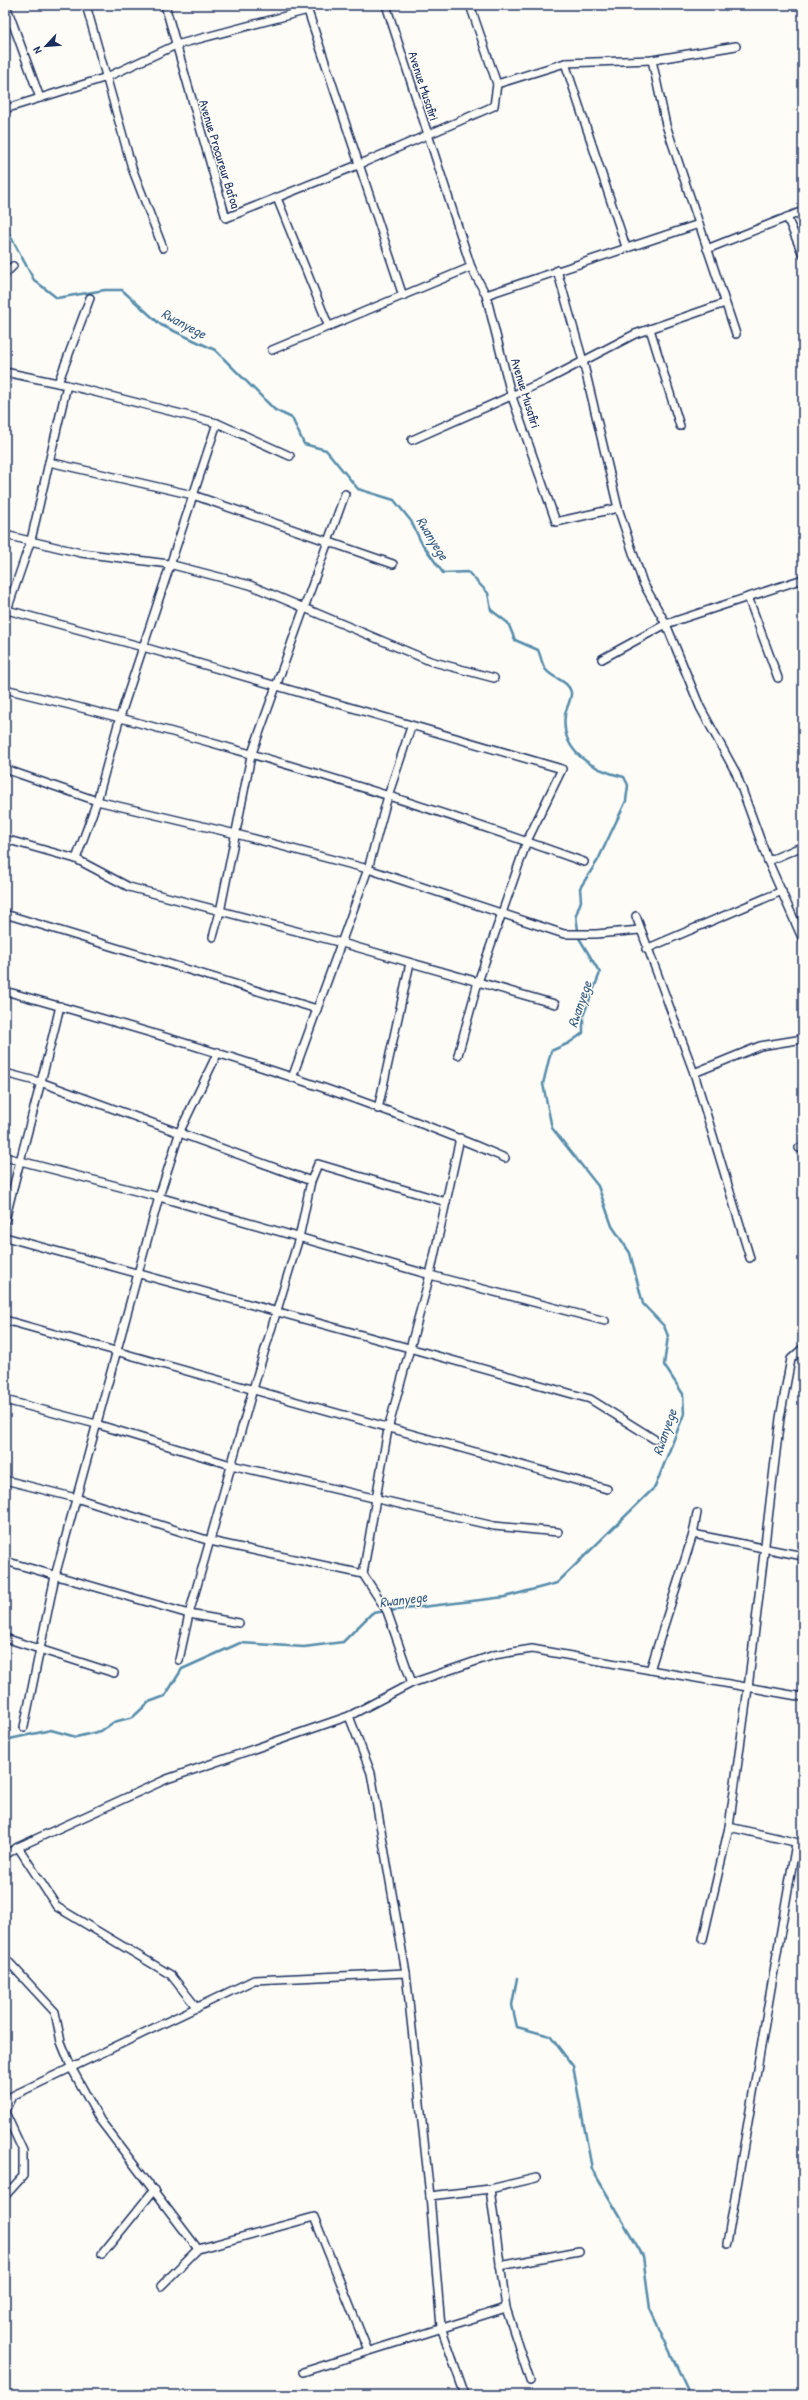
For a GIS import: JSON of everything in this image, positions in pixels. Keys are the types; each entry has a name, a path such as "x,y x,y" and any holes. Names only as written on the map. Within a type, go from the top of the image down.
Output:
{"street":[{"path":"6,5 40,98"},
{"path":"86,5 132,168 163,248"},
{"name":"Avenue Procureur Bafoa","path":"165,5 226,218 358,165 494,106 497,84"},
{"name":"Avenue Musafiri","path":"386,5 427,136 471,267 486,295 512,394 556,522 618,508"},
{"path":"470,5 497,84 565,63 652,60 736,46"},
{"path":"5,109 106,77 176,45 307,8 358,165 403,296"},
{"path":"652,60 666,125 736,334"},
{"path":"565,63 626,247"},
{"path":"277,198 328,327"},
{"path":"707,249 803,211"},
{"path":"787,217 803,255"},
{"path":"486,295 626,247 699,224"},
{"path":"5,274 13,266"},
{"path":"272,350 471,267"},
{"path":"557,270 583,361 618,508 643,583 666,624 700,707 736,773 768,861 803,940"},
{"path":"58,383 90,298"},
{"path":"412,440 583,361 635,334 725,303"},
{"path":"650,329 680,426"},
{"path":"5,372 67,385 217,423 290,456"},
{"path":"67,385 31,540 6,613 143,647 276,687 562,769 528,841 478,982 458,1055"},
{"path":"76,859 97,801 120,717 217,423"},
{"path":"49,462 193,495 393,564"},
{"path":"213,937 220,912 251,756 345,494"},
{"path":"5,535 81,553 170,564 250,585 430,661 494,678"},
{"path":"602,659 666,624 803,579"},
{"path":"748,597 778,678"},
{"path":"5,689 120,717 388,796 528,841 584,862"},
{"path":"292,1078 368,869 388,796 411,726"},
{"path":"5,769 97,801 236,834 368,869 564,934 596,934 640,930"},
{"path":"5,839 76,859 129,887 342,944 555,1004"},
{"path":"768,861 803,846"},
{"path":"646,949 782,891"},
{"path":"5,914 317,1009"},
{"path":"636,916 646,949 694,1074 750,1258"},
{"path":"378,1109 410,963"},
{"path":"5,991 218,1052 460,1138 505,1158"},
{"path":"5,1221 19,1161 42,1083 60,1006"},
{"path":"694,1074 760,1046 803,1039"},
{"path":"24,1727 55,1576 159,1196 180,1131 218,1052"},
{"path":"5,1073 42,1083 180,1131 311,1181"},
{"path":"412,1684 387,1611 363,1574 388,1429 430,1275 460,1138"},
{"path":"5,1157 159,1196 430,1275 605,1321"},
{"path":"179,1660 189,1614 253,1389 299,1238 311,1181 318,1164 446,1202"},
{"path":"5,1238 590,1399 654,1440"},
{"path":"5,1320 253,1389 388,1429 607,1489"},
{"path":"703,1939 729,1827 748,1688 780,1418 791,1359 803,1348"},
{"path":"5,1400 96,1424 231,1466 494,1526 558,1532"},
{"path":"5,1480 76,1498 210,1541 363,1574"},
{"path":"650,1670 693,1534 697,1513"},
{"path":"693,1534 803,1556"},
{"path":"5,1561 189,1614 239,1623"},
{"path":"5,1638 114,1673"},
{"path":"5,1855 18,1847 167,1779 349,1716 412,1684 494,1655 532,1649 803,1697"},
{"path":"349,1716 371,1773 406,1973 430,2196 441,2327 465,2395"},
{"path":"727,2244 800,1843 729,1827"},
{"path":"18,1847 57,1907 171,1975 197,2008"},
{"path":"5,1958 55,2012 61,2042 72,2069 100,2120 198,2249"},
{"path":"5,2196 23,2176 23,2151 5,2112 12,2096 72,2069 254,1980 406,1973"},
{"path":"430,2196 490,2189 536,2178"},
{"path":"490,2189 506,2308 530,2381"},
{"path":"102,2254 154,2190"},
{"path":"161,2286 198,2249 314,2217 368,2351"},
{"path":"500,2266 579,2251"},
{"path":"303,2372 441,2327 506,2308"}],"waterway":[{"name":"Rwanyege","path":"5,226 34,280 57,298 105,290 122,290 161,325 215,350 275,410 292,418 304,444 326,450 358,489 394,500 411,521 421,542 443,573 468,572 488,593 491,610 508,623 515,640 538,650 543,666 546,670 552,676 567,685 571,695 566,709 565,728 573,749 590,764 601,770 624,777 628,785 626,801 598,860 580,888 581,901 576,915 579,938 600,973 583,1016 583,1033 569,1043 551,1051 543,1084 552,1128 598,1186 612,1226 630,1253 643,1304 664,1326 668,1336 664,1365 683,1394 684,1414 655,1487 557,1583 505,1597 372,1613 343,1642 304,1647 240,1643 182,1669 165,1696 149,1702 133,1717 114,1722 101,1731 76,1737 51,1730 5,1740"},
{"path":"517,1978 512,2005 517,2027 550,2036 573,2066 592,2169 643,2256 650,2309 690,2395"}]}
